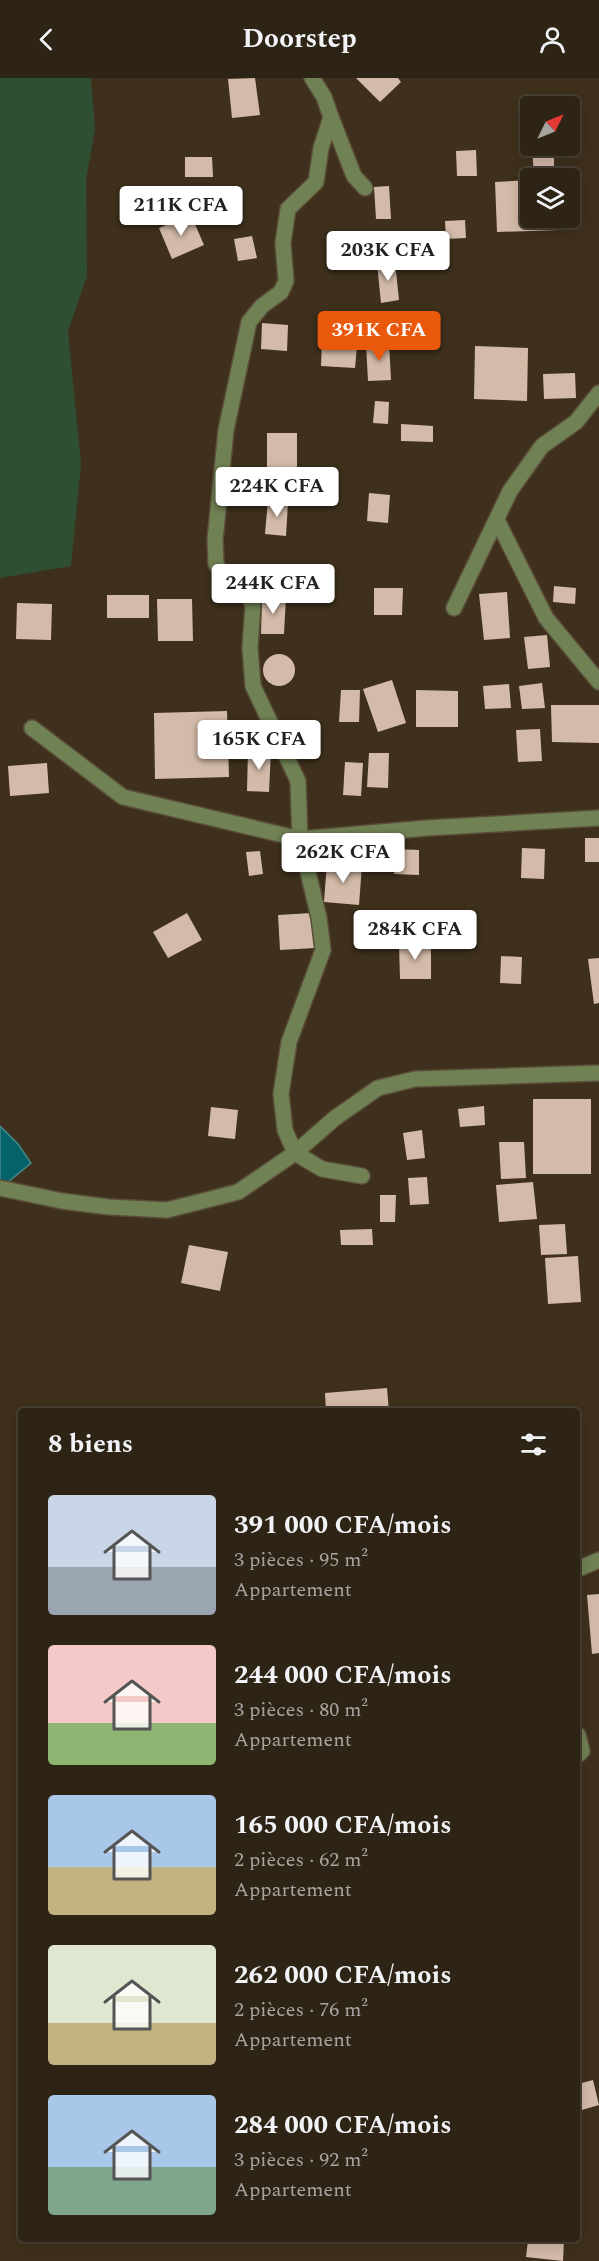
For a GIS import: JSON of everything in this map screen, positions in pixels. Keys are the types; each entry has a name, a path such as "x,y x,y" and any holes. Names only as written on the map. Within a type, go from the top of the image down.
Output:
{"street":[{"path":"312,78 324,97 354,176 365,188"},
{"path":"331,117 321,148 316,182 288,209 283,243 286,281 281,292 262,306 249,322 226,430 215,540 216,564 225,578 242,588 253,604 250,648 253,686 298,781 300,838 319,918 323,950 289,1042 281,1094 285,1130 296,1153 322,1169 362,1176"},
{"path":"454,608 510,491 542,446 576,422 599,393"},
{"path":"497,520 546,618 599,682"},
{"path":"32,728 123,797 300,838 599,818"},
{"path":"0,1188 74,1202 166,1210 238,1192 296,1153 335,1118 378,1088 415,1079 599,1072"},
{"path":"580,1568 599,1560"}],"green space":[{"path":"0,78 91,78 95,129 86,180 87,276 68,331 81,464 71,566 0,578"}],"water":[{"path":"0,1126 18,1144 31,1163 7,1183 0,1181"}],"building":[{"path":"255,78 260,115 232,118 228,79"},
{"path":"356,78 398,78 401,82 380,102"},
{"path":"476,150 477,176 457,176 456,151"},
{"path":"533,156 554,156 554,168 533,168"},
{"path":"185,157 212,157 213,177 185,177"},
{"path":"520,181 520,228 559,228 559,230 497,232 495,182"},
{"path":"389,186 391,219 376,219 374,187"},
{"path":"191,215 204,245 172,259 159,228"},
{"path":"465,220 466,238 446,239 445,221"},
{"path":"252,236 257,258 238,261 234,239"},
{"path":"395,262 399,300 381,303 377,263"},
{"path":"262,323 288,325 287,351 261,349"},
{"path":"322,343 357,346 355,368 321,366"},
{"path":"389,343 391,380 368,381 366,344"},
{"path":"475,346 528,348 527,401 474,399"},
{"path":"575,373 576,398 544,399 543,374"},
{"path":"375,401 389,402 388,424 373,423"},
{"path":"401,424 433,426 433,442 401,441"},
{"path":"267,433 297,433 297,476 267,476"},
{"path":"257,479 257,495 235,495 235,480"},
{"path":"369,493 390,495 388,523 367,521"},
{"path":"268,500 288,502 286,536 265,534"},
{"path":"554,586 576,588 575,604 553,602"},
{"path":"374,588 403,588 402,615 374,615"},
{"path":"507,592 510,638 484,640 479,594"},
{"path":"107,595 149,595 149,618 107,618"},
{"path":"262,595 286,596 284,634 261,634"},
{"path":"157,599 192,599 193,641 158,641"},
{"path":"17,603 52,604 51,640 16,639"},
{"path":"547,635 550,667 528,669 524,637"},
{"path":"279,654 290,659 295,670 290,681 279,686 268,681 263,670 268,659"},
{"path":"392,680 406,723 378,732 363,689"},
{"path":"542,683 545,708 522,709 519,686"},
{"path":"509,684 511,708 485,709 483,686"},
{"path":"341,690 360,690 359,722 339,722"},
{"path":"416,690 458,691 458,727 416,727"},
{"path":"551,705 599,705 599,743 552,742"},
{"path":"227,711 229,777 155,779 154,713"},
{"path":"540,729 542,761 518,762 516,730"},
{"path":"248,751 271,751 269,792 247,791"},
{"path":"369,753 389,753 388,788 367,787"},
{"path":"345,762 363,763 361,796 343,795"},
{"path":"47,763 49,793 10,796 8,766"},
{"path":"585,838 599,838 599,862 585,862"},
{"path":"522,848 545,849 544,879 521,878"},
{"path":"395,849 419,850 419,875 394,874"},
{"path":"260,851 263,874 249,876 246,852"},
{"path":"371,851 389,851 388,871 371,870"},
{"path":"327,862 362,865 359,905 324,902"},
{"path":"187,913 202,940 168,958 153,932"},
{"path":"312,913 315,948 280,950 278,915"},
{"path":"399,944 431,944 431,979 400,979"},
{"path":"501,956 522,957 521,984 500,983"},
{"path":"599,958 599,1003 594,1004 588,959"},
{"path":"533,1099 591,1099 591,1174 533,1174"},
{"path":"484,1106 485,1125 460,1127 458,1109"},
{"path":"211,1107 238,1110 235,1139 208,1136"},
{"path":"422,1130 425,1158 407,1160 403,1133"},
{"path":"499,1142 524,1142 526,1178 501,1179"},
{"path":"427,1177 429,1204 410,1205 408,1178"},
{"path":"533,1182 537,1219 499,1222 496,1185"},
{"path":"380,1195 396,1195 395,1222 380,1222"},
{"path":"565,1224 567,1254 541,1255 539,1225"},
{"path":"372,1229 373,1245 341,1245 340,1230"},
{"path":"189,1245 228,1252 220,1291 181,1283"},
{"path":"578,1256 581,1302 548,1304 545,1258"},
{"path":"387,1388 389,1408 326,1408 325,1393"},
{"path":"599,1594 599,1653 592,1654 587,1595"},
{"path":"593,2080 599,2105 582,2110 580,2083"},
{"path":"528,2242 564,2242 563,2261 526,2257"}]}
